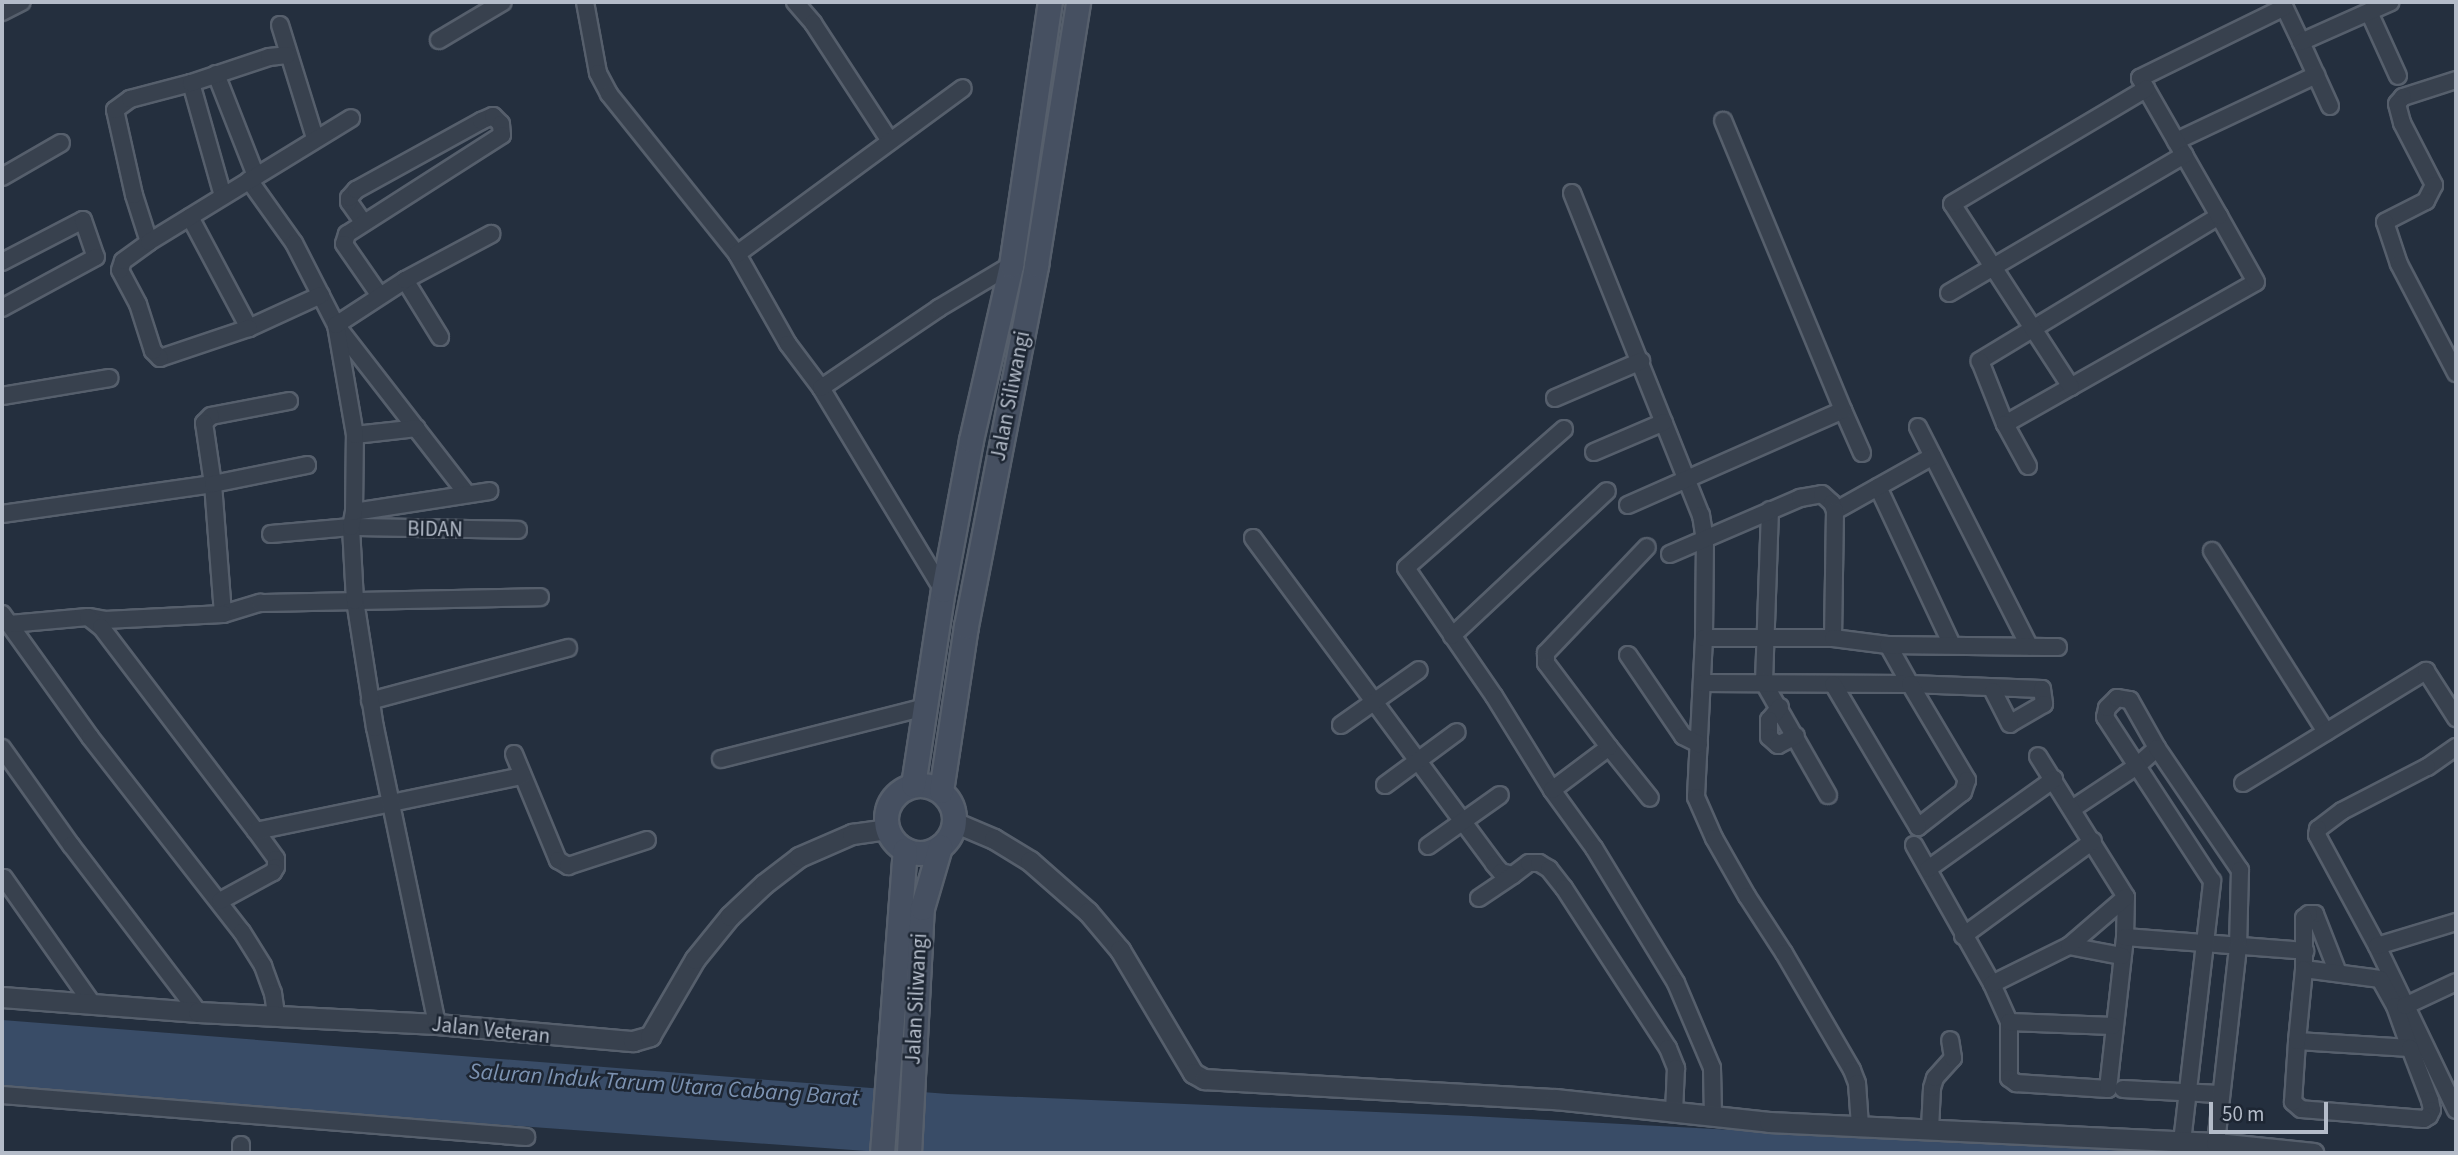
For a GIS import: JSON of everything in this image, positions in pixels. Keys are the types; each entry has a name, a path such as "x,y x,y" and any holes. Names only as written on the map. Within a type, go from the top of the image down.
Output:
{"main road":[{"name":"Jalan Siliwangi","path":"913,785 943,590 971,440 1011,265 1050,2"},
{"name":"Jalan Siliwangi","path":"941,791 966,626 1036,265 1078,2"},
{"path":"913,785 928,785 941,791 953,808 954,822 950,836 940,846 919,853 905,850 894,841 887,829 886,815 890,801 900,791 913,785"},
{"name":"Jalan Siliwangi","path":"909,1153 922,908 940,846"},
{"name":"Jalan Siliwangi","path":"882,1153 905,850"}],"street":[{"path":"2,12 22,2"},
{"path":"439,40 503,2"},
{"path":"585,2 598,74 609,94 737,254 788,344 821,388 943,590"},
{"path":"795,2 813,23 890,141"},
{"path":"2301,42 2391,2"},
{"path":"2005,424 2256,282 2140,78 2284,5 2330,106"},
{"path":"2369,12 2398,76"},
{"path":"280,25 287,55 315,138"},
{"path":"149,242 134,195 115,110 130,99 287,55"},
{"path":"216,74 252,178 294,243 336,325 467,494"},
{"path":"1949,293 2180,148 2316,75"},
{"path":"2456,80 2403,97 2397,104 2402,123 2434,185 2426,201 2385,222 2399,264 2456,372"},
{"path":"191,83 223,196"},
{"path":"737,254 963,88"},
{"path":"2071,387 1952,204 2146,89"},
{"path":"363,222 349,202 356,190 481,121 493,116 501,124 502,135 347,234 344,244 380,296"},
{"path":"321,295 249,328 160,358 156,356 138,304 120,270 123,261 149,242 351,118"},
{"path":"1723,121 1862,453"},
{"path":"2,177 61,143"},
{"path":"1572,193 1701,515 1705,540 1704,638 1694,790 1714,838 1852,1070 1857,1083 1860,1126"},
{"path":"2028,466 2005,424 1980,361 2219,216"},
{"path":"190,217 249,328"},
{"path":"2,262 83,220 96,257 2,308"},
{"path":"336,325 405,280 491,234"},
{"path":"821,388 939,308 1011,265"},
{"path":"405,280 440,337"},
{"path":"336,325 355,435 355,601 370,701 437,1024"},
{"path":"1555,398 1641,361"},
{"path":"2,396 110,378"},
{"path":"223,614 213,484 204,423 206,419 289,401"},
{"path":"1628,505 1843,410"},
{"path":"1594,452 1664,422"},
{"path":"1918,427 2029,646"},
{"path":"355,435 416,428"},
{"path":"1564,429 1408,565 1413,581 1630,904 1676,984 1712,1068 1713,1116"},
{"path":"1835,511 1933,456"},
{"path":"2,514 213,484 307,465"},
{"path":"1878,487 1952,645"},
{"path":"271,534 489,491"},
{"path":"1452,636 1607,491"},
{"path":"1670,554 1800,498 1822,494 1828,497 1835,511 1833,638"},
{"path":"1770,510 1768,637 1764,684 1828,795"},
{"name":"BIDAN","path":"353,519 518,530"},
{"path":"1253,538 1375,699 1462,822 1501,872 1513,875"},
{"path":"1647,547 1544,658 1650,798"},
{"path":"2212,551 2326,732"},
{"path":"6,619 88,617 105,620 223,614 260,603 540,597"},
{"path":"88,617 101,627 276,859 273,872 220,901"},
{"path":"6,619 90,737 220,901 263,966 273,993 276,1015"},
{"path":"1704,638 1833,638 1888,645 2058,647"},
{"path":"1833,684 1918,827 1963,792 1966,780 1888,645"},
{"path":"370,701 568,648"},
{"path":"1628,655 1683,736 1699,744"},
{"path":"1341,725 1419,670"},
{"path":"2243,783 2426,671 2456,718"},
{"path":"1702,683 1910,684 2042,689 2044,704 2010,724 1993,691"},
{"path":"2182,1142 2212,881 2105,717 2111,702 2118,698 2130,700 2157,748 2240,870 2238,947 2219,1094 2216,1143"},
{"path":"721,759 925,707"},
{"path":"1780,708 1769,720 1769,737 1778,745 1796,736"},
{"path":"1385,785 1457,732"},
{"path":"2,747 71,845 198,1012"},
{"path":"1552,790 1609,747"},
{"path":"2456,747 2427,767 2342,811 2318,829 2316,835 2377,946 2456,1110"},
{"path":"2072,808 2137,766 2157,748"},
{"path":"514,754 558,860 568,866 647,840"},
{"path":"1914,845 1962,936 1992,985 2009,1022 2009,1078 2016,1083 2108,1089 2125,937 2126,897 2038,757"},
{"path":"257,831 522,776"},
{"path":"1928,869 2054,779"},
{"path":"1428,846 1500,795"},
{"path":"954,822 994,839 1030,861 1088,912 1119,950 1193,1073 1204,1079 1555,1099 1713,1116 1860,1126 2216,1143 2313,1153"},
{"name":"Jalan Veteran","path":"2,997 198,1012 437,1024 566,1037 633,1041 645,1039 654,1031 695,959 730,915 764,884 800,857 852,834 887,829"},
{"path":"1962,936 2093,841"},
{"path":"1479,898 1529,863 1539,863 1564,888 1668,1048 1676,1068 1674,1112"},
{"path":"4,878 91,1002"},
{"path":"1992,985 2069,946 2126,897"},
{"path":"2304,969 2380,979 2395,1006 2430,1100 2432,1110 2424,1119 2301,1109 2292,1099 2304,969 2304,918 2315,914 2339,973"},
{"path":"2377,946 2456,922"},
{"path":"2125,937 2305,951"},
{"path":"2069,946 2122,956"},
{"path":"2405,1006 2456,982"},
{"path":"2009,1022 2113,1026"},
{"path":"1930,1129 1931,1088 1935,1078 1953,1058 1950,1040"},
{"path":"2297,1041 2410,1048"},
{"path":"2123,1088 2219,1094"},
{"path":"2,1095 526,1137"}],"water":[{"name":"Saluran Induk Tarum Utara Cabang Barat","path":"2,1020 948,1094 1471,1116 2162,1153 894,1153 2,1089"}]}
